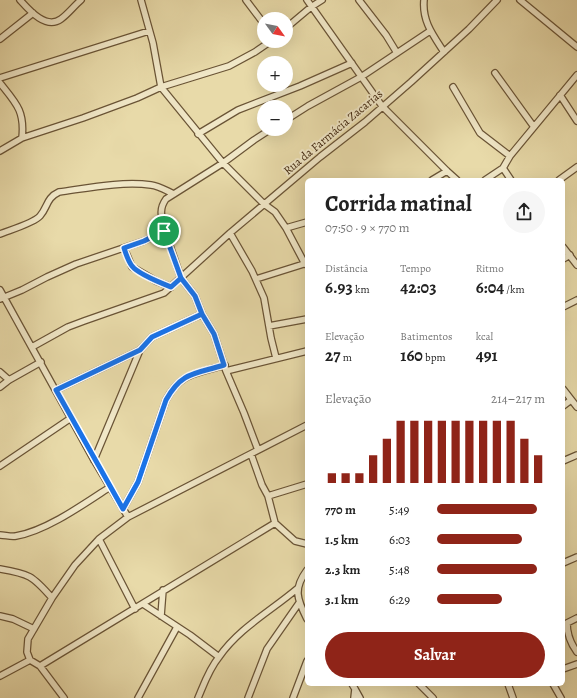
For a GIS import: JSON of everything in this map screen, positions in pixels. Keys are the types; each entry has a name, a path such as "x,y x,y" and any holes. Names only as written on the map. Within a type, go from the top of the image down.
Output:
{"street":[{"path":"20,0 33,13 45,21 54,23 60,20 81,0"},
{"path":"141,0 161,87 223,163 264,204 275,212 305,261"},
{"path":"246,0 257,15"},
{"path":"307,0 382,106 454,178"},
{"path":"293,22 322,0"},
{"path":"359,0 380,25 397,53"},
{"path":"424,0 424,15 430,31 444,52"},
{"name":"Rua da Farmácia Zacarias","path":"32,347 74,325 164,293 264,204 382,106 444,52 497,0"},
{"path":"520,0 577,47"},
{"path":"0,39 33,13"},
{"path":"0,78 149,31"},
{"path":"293,116 361,77 430,31"},
{"path":"0,151 22,138 103,110 161,87 229,66 261,48"},
{"path":"198,134 238,110 300,86 352,63"},
{"path":"496,73 534,127"},
{"path":"488,178 503,168 510,156 577,75"},
{"path":"0,83 12,98 22,115 22,138"},
{"path":"453,87 480,133 510,156"},
{"path":"560,95 577,121"},
{"path":"258,450 226,371 214,334 202,314 195,296 181,278 164,231 161,209 162,204 166,199 223,163 260,136"},
{"path":"562,178 577,167"},
{"path":"503,168 509,178"},
{"path":"436,178 447,172"},
{"path":"0,234 36,220 41,215 53,194 59,192 104,186 139,184 157,187 174,194"},
{"path":"286,228 305,223"},
{"path":"2,299 76,264 144,241 164,231"},
{"path":"230,234 256,279 264,298 276,358"},
{"path":"124,248 132,267 156,281 171,287"},
{"path":"565,249 577,265"},
{"path":"565,258 570,255"},
{"path":"256,279 305,263"},
{"path":"0,290 2,299 41,362 94,460 128,517"},
{"path":"565,307 577,300"},
{"path":"94,460 140,350 152,337 202,314"},
{"path":"269,326 305,319"},
{"path":"56,390 140,350"},
{"path":"226,371 305,351"},
{"path":"0,387 9,380 41,362"},
{"path":"123,509 138,482 170,392 181,380 196,372 224,365"},
{"path":"0,372 9,380"},
{"path":"565,392 577,407"},
{"path":"565,404 571,400"},
{"path":"0,466 71,418"},
{"path":"64,698 40,666 30,660 27,652 27,645 28,639 52,598 75,565 99,539 128,517 305,426"},
{"path":"252,454 262,485 268,496 275,523 295,541 305,544"},
{"path":"565,460 577,456"},
{"path":"268,496 305,485"},
{"path":"0,535 15,536 47,525 77,509 110,487"},
{"path":"40,666 275,523"},
{"path":"99,539 135,609"},
{"path":"565,562 577,557"},
{"path":"0,568 24,573 32,577 52,598"},
{"path":"305,573 300,580 297,596 305,615"},
{"path":"198,698 207,676 219,657 248,626 274,608 298,588"},
{"path":"161,616 163,590"},
{"path":"248,698 267,650 299,603"},
{"path":"143,604 219,657"},
{"path":"0,616 13,619 34,629"},
{"path":"577,618 567,623 567,629 577,652"},
{"path":"138,698 177,627"},
{"path":"0,676 30,660"},
{"path":"565,668 577,664"},
{"path":"292,698 305,666"},
{"path":"421,686 433,698"},
{"path":"509,686 513,698"},
{"path":"554,686 561,698"},
{"path":"354,687 354,698"},
{"path":"354,687 360,698"}],"route":[{"path":"164,231 144,241 124,248 130,263 135,269 156,281 171,287 181,278 195,296 202,314 214,334 224,365 196,372 188,376 181,380 170,392 138,482 123,509 94,460 56,390 140,350 152,337 202,314 195,296 181,278 164,231"}]}
